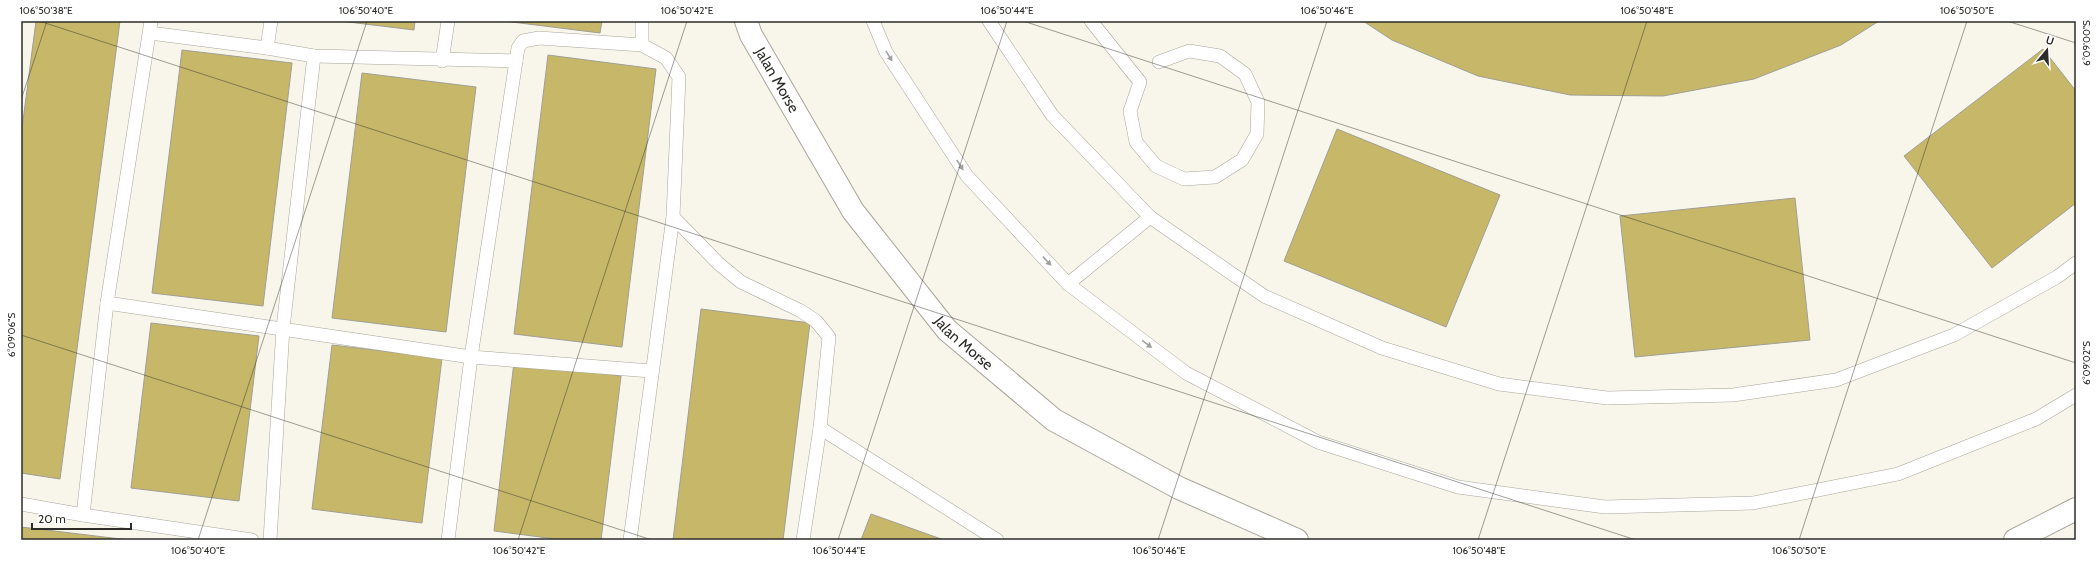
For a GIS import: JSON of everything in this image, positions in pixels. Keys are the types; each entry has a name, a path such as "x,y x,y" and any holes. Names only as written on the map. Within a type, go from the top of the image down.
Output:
{"street":[{"name":"Jalan Morse","path":"746,21 751,35 853,211 947,330 1054,420 1179,488 1297,540"},
{"path":"2015,540 2076,509"}],"lane":[{"path":"267,48 271,21"},
{"path":"442,60 448,21"},
{"path":"642,21 642,45"},
{"path":"872,21 886,52 967,176 1068,284 1186,374 1318,442 1458,487 1605,507 1753,503 1898,474 2036,419 2076,395"},
{"path":"989,21 1052,115 1150,217 1264,296 1382,348 1499,384 1607,398 1733,395 1836,380 1954,335 2057,277 2076,263"},
{"path":"1091,21 1140,82 1130,111 1136,142 1156,166 1184,179 1215,177 1242,160 1258,134 1258,102 1245,74 1220,56 1189,51 1159,62"},
{"path":"83,515 107,303 150,27 314,56 516,61"},
{"path":"448,540 470,357 518,48 523,41 539,38 642,45 666,58 679,77 673,217 651,371 630,540"},
{"path":"270,540 283,328 314,56"},
{"path":"673,217 719,264 741,282 801,311 816,321 828,337 820,428 803,540"},
{"path":"1068,284 1150,217"},
{"path":"107,303 470,357 651,371"},
{"path":"820,428 998,540"},
{"path":"21,504 83,515 252,540"}],"building":[{"path":"36,21 120,21 60,479 21,473 21,136"},
{"path":"340,21 415,21 414,30"},
{"path":"504,21 602,21 600,33"},
{"path":"1363,21 1879,21 1841,45 1754,79 1663,96 1570,95 1478,76 1392,40"},
{"path":"2043,49 2076,91 2076,203 1992,268 1904,156"},
{"path":"182,50 292,63 263,306 152,293"},
{"path":"548,55 656,69 622,347 514,334"},
{"path":"362,73 476,87 446,332 332,318"},
{"path":"1337,129 1500,195 1446,327 1284,261"},
{"path":"1795,198 1810,340 1635,357 1620,216"},
{"path":"701,309 810,323 783,540 673,540"},
{"path":"151,323 259,336 239,501 131,488"},
{"path":"332,345 442,358 422,523 312,509"},
{"path":"514,362 621,376 601,540 563,540 494,531"},
{"path":"871,514 944,540 861,540"},
{"path":"21,527 129,540 21,540"}]}
